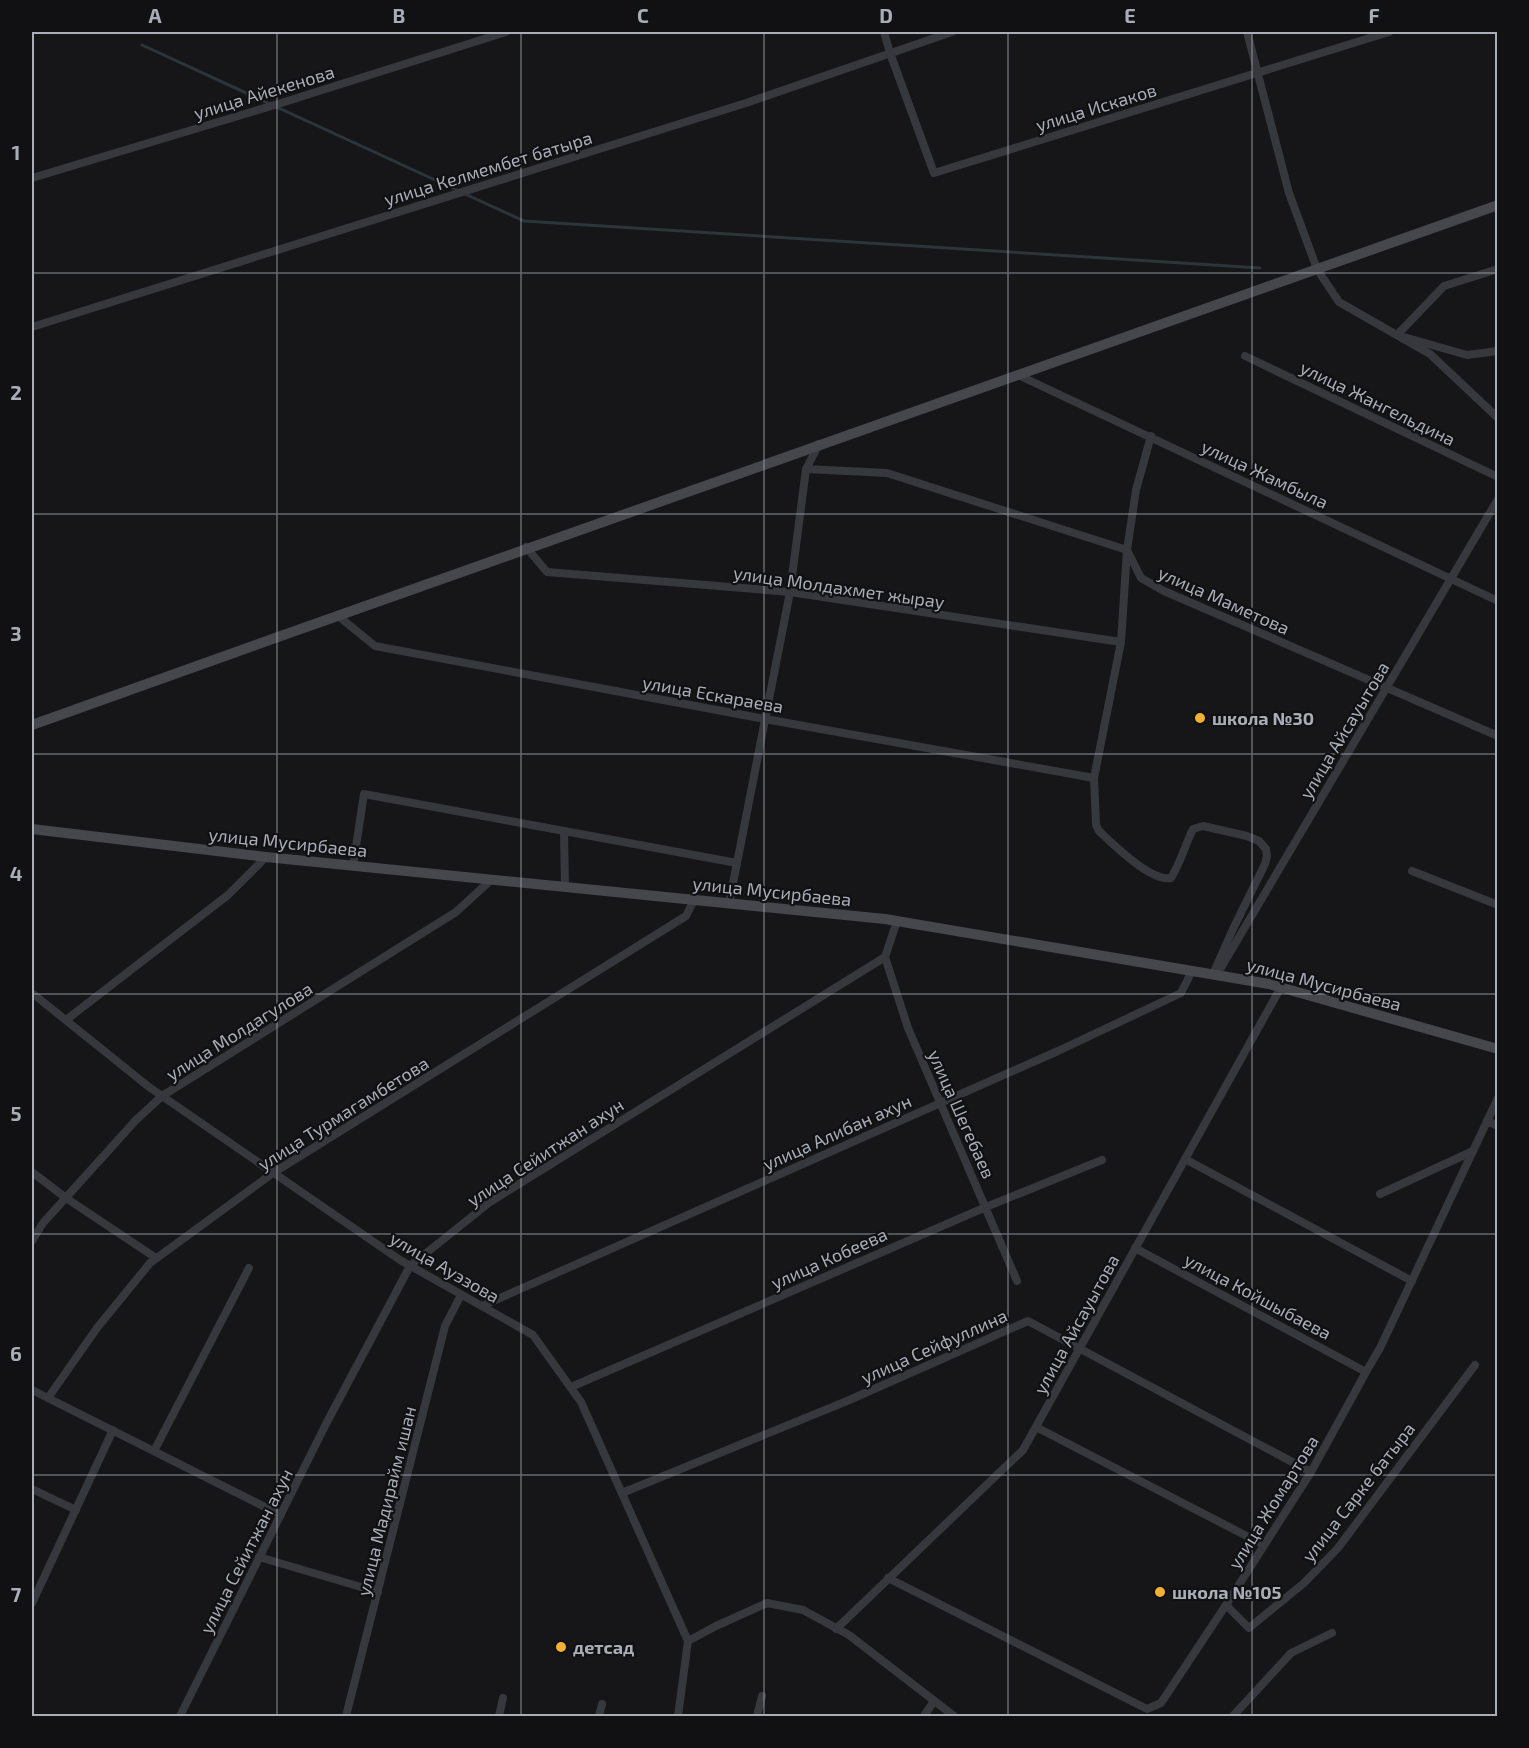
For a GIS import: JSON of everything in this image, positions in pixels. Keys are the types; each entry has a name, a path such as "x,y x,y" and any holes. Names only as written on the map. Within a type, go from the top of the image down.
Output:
{"main road":[{"path":"32,725 526,547 1497,205"},
{"name":"улица Мусирбаева","path":"32,828 266,857 897,921 1281,987 1497,1048"}],"street":[{"name":"улица Айекенова","path":"32,178 506,32"},
{"path":"884,32 890,53"},
{"name":"улица Келмембет батыра","path":"32,327 746,103 952,32"},
{"path":"1247,32 1289,193 1317,269 1340,302 1430,354 1497,417"},
{"name":"улица Искаков","path":"890,53 934,173 1389,32"},
{"path":"1397,335 1444,286 1497,269"},
{"path":"1397,335 1467,355 1497,351"},
{"name":"улица Жангельдина","path":"1245,356 1497,477"},
{"name":"улица Жамбыла","path":"1018,375 1497,601"},
{"path":"1151,436 1136,490 1127,550 1121,642 1094,778 1096,825 1099,831 1135,862 1154,875 1165,879 1171,878 1179,865 1193,829 1203,826 1247,836 1259,841 1266,849 1265,864 1233,929 1215,974"},
{"path":"729,904 790,592 806,469 819,444"},
{"path":"806,469 887,473 1127,550"},
{"name":"улица Айсауытова","path":"1215,974 1497,500"},
{"name":"улица Молдахмет жырау","path":"526,547 548,572 790,592 1121,642"},
{"name":"улица Маметова","path":"1127,550 1141,578 1164,591 1497,736"},
{"name":"улица Ескараева","path":"337,615 375,646 1094,778"},
{"path":"352,866 364,794 737,863"},
{"path":"564,831 566,887"},
{"path":"66,1020 228,895 266,857"},
{"path":"1412,872 1497,905"},
{"name":"улица Молдагулова","path":"32,1240 43,1222 136,1120 162,1096 456,912 491,880"},
{"name":"улица Турмагамбетова","path":"48,1398 97,1328 156,1258 273,1173 686,915 694,900"},
{"path":"885,957 897,921"},
{"name":"улица Шегебаев","path":"885,957 908,1028 1017,1281"},
{"name":"улица Сейитжан ахун","path":"180,1716 327,1422 410,1266 490,1202 885,957"},
{"name":"улица Алибан ахун","path":"482,1306 1058,1051 1181,993 1192,971"},
{"name":"улица Айсауытова","path":"836,1629 1023,1450 1281,987"},
{"name":"улица Ауэзова","path":"32,993 162,1096 273,1173 410,1266 533,1335 581,1402 688,1641"},
{"name":"улица Жомартова","path":"888,1578 1148,1713 1161,1703 1311,1472 1380,1348 1497,1098"},
{"path":"1487,1121 1497,1126"},
{"path":"1380,1194 1473,1151"},
{"path":"1185,1159 1412,1281"},
{"name":"улица Кобеева","path":"571,1388 986,1207 1102,1160"},
{"path":"32,1172 66,1198 156,1258"},
{"name":"улица Койшыбаева","path":"1135,1248 1366,1372"},
{"path":"154,1451 249,1268"},
{"name":"улица Мадирайм ишан","path":"346,1716 445,1326 461,1295"},
{"name":"улица Сейфуллина","path":"622,1493 847,1401 1028,1321 1311,1472"},
{"name":"улица Сарке батыра","path":"1226,1605 1249,1628 1304,1583 1338,1548 1475,1365"},
{"path":"32,1390 281,1515"},
{"path":"1036,1427 1264,1545"},
{"path":"32,1603 113,1430"},
{"path":"32,1489 76,1510"},
{"path":"260,1557 378,1592"},
{"path":"678,1716 688,1641 767,1603 804,1610 849,1635 954,1716"},
{"path":"1233,1716 1291,1653 1332,1633"},
{"path":"757,1716 762,1696"},
{"path":"499,1716 503,1698"},
{"path":"924,1716 934,1701"},
{"path":"599,1716 602,1704"}],"waterway":[{"path":"142,45 459,191"},
{"path":"465,194 524,221 1260,268"}],"place":[{"name":"школа №30","path":"1200,718"},
{"name":"школа №105","path":"1160,1592"},
{"name":"детсад","path":"561,1647"}]}
